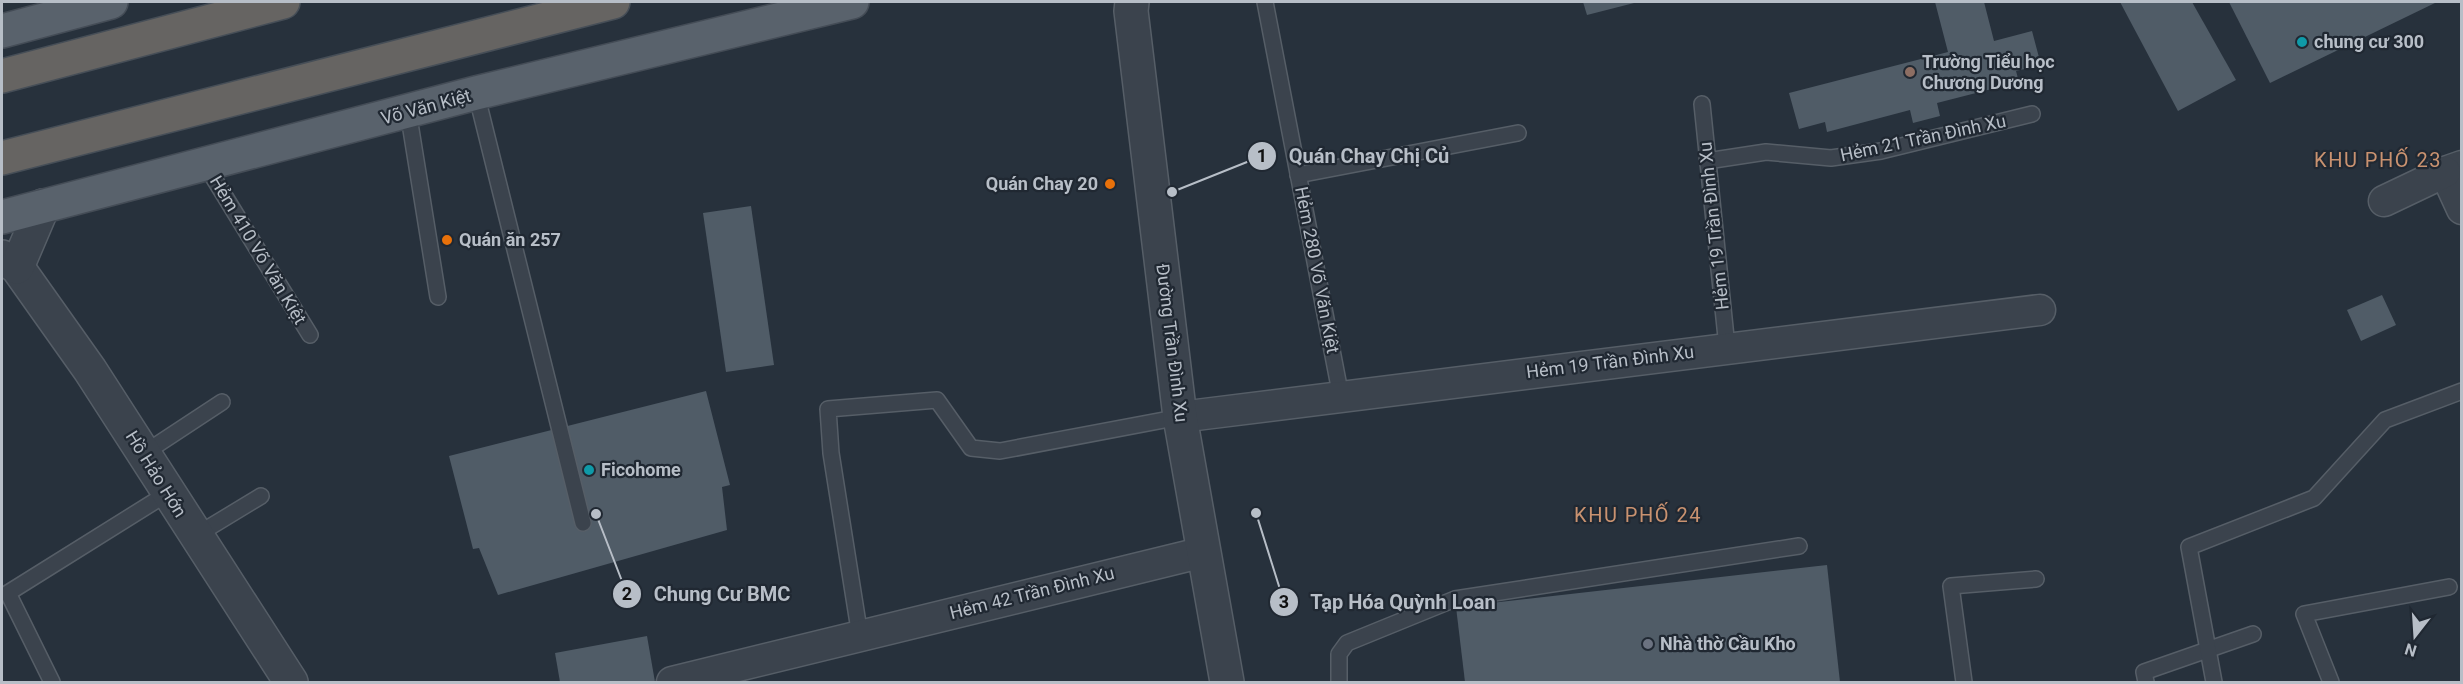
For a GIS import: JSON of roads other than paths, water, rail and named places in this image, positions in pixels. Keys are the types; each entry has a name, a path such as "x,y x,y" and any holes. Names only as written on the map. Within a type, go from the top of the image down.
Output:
{"highway":[{"path":"2,76 283,2"},
{"path":"2,158 613,2"}],"main road":[{"path":"2,31 111,2"},
{"name":"Võ Văn Kiệt","path":"2,216 476,93 852,2"}],"street":[{"name":"Đường Trần Ðình Xu","path":"1130,5 1180,417 1227,682"},
{"path":"2384,201 2453,169 2462,209"},
{"name":"Hồ Hảo Hớn","path":"43,206 9,262 90,370 291,682"},
{"name":"Hẻm 19 Trần Ðình Xu","path":"1180,417 1727,347 2040,310"},
{"name":"Hẻm 42 Trần Ðình Xu","path":"672,682 1204,552"}],"lane":[{"name":"Hẻm 280 Võ Văn Kiệt","path":"1264,2 1341,397"},
{"path":"476,93 583,524"},
{"name":"Hẻm 19 Trần Đình Xu","path":"1702,104 1727,347"},
{"path":"408,111 438,297"},
{"name":"Hẻm 21 Trần Đình Xu","path":"1707,161 1766,152 1832,158 1881,151 2032,114"},
{"path":"1298,175 1518,133"},
{"name":"Hẻm 410 Võ Văn Kiệt","path":"205,164 310,335"},
{"path":"2214,682 2189,547 2314,498 2385,420 2462,391"},
{"path":"860,636 831,453 828,409 937,400 971,448 1000,451 1180,417"},
{"path":"143,454 222,402"},
{"path":"52,682 5,587 168,493"},
{"path":"195,536 261,495"},
{"path":"1339,682 1339,654 1347,643 1455,599 1799,546"},
{"path":"1964,682 1951,586 2036,579"},
{"path":"2331,682 2304,614 2449,587"},
{"path":"2146,682 2144,672 2253,634"}],"place":[{"name":"chung cư 300","path":"2302,42"},
{"name":"Trường Tiểu học Chương Dương","path":"1910,72"},
{"name":"Quán Chay 20","path":"1110,184"},
{"name":"Quán Chay Chị Củ","path":"1172,192"},
{"name":"Quán ăn 257","path":"447,240"},
{"name":"Ficohome","path":"589,470"},
{"name":"Tạp Hóa Quỳnh Loan","path":"1256,513"},
{"name":"Chung Cư BMC","path":"596,514"},
{"name":"Nhà thờ Cầu Kho","path":"1648,644"}],"district":[{"name":"KHU PHỐ 23","path":"2378,160"},
{"name":"KHU PHỐ 24","path":"1638,515"}]}
